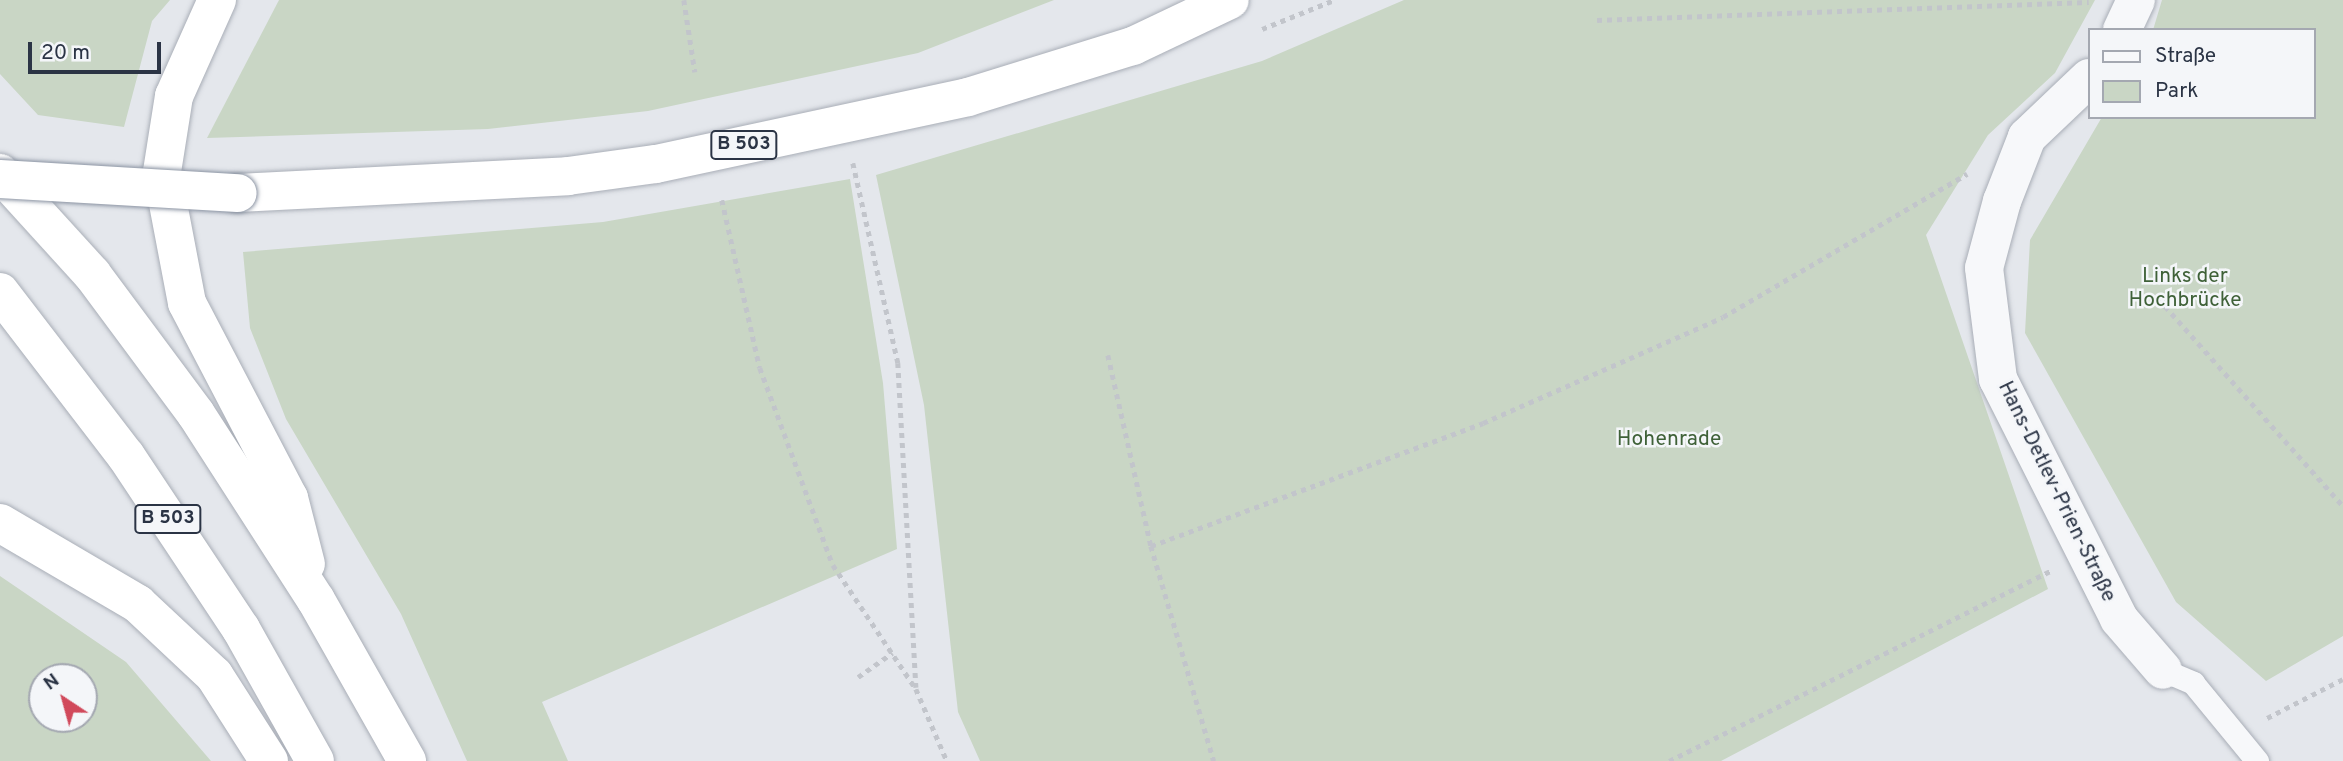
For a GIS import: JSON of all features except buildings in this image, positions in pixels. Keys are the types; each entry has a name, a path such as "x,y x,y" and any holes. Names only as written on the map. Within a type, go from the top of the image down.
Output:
{"highway":[{"path":"217,0 174,96 162,172 187,303 289,498 316,600"},
{"name":"B 503","path":"0,179 238,193 568,176 656,164 968,97 1133,46 1230,0"},
{"path":"0,173 92,274 196,414 316,600 407,761"},
{"name":"B 503","path":"0,292 126,456 241,629 315,761"},
{"path":"0,523 138,604 214,675 269,761"}],"street":[{"path":"2123,28 2136,0"},
{"name":"Hans-Detlev-Prien-Straße","path":"2088,79 2027,137 1984,268 1998,379 2119,619 2163,670"}],"lane":[{"path":"2163,670 2193,683 2238,731 2258,761"}],"path":[{"path":"684,0 695,72"},
{"path":"1597,20 2136,0"},
{"path":"1151,546 1483,423 1723,317 2027,137"},
{"path":"853,161 898,363 916,689"},
{"path":"722,200 760,368 833,565 916,689 947,761"},
{"path":"2165,306 2343,506"},
{"path":"1108,355 1151,546 1214,761"},
{"path":"1669,761 2086,553"},
{"path":"858,677 892,653"},
{"path":"2238,731 2343,679"}],"green space":[{"path":"0,0 170,0 152,21 124,127 38,115 0,74"},
{"path":"279,0 1054,0 918,53 648,111 488,129 207,138"},
{"name":"Hohenrade","path":"1404,0 2095,0 2055,73 1988,135 1926,235 2048,589 1721,761 980,761 958,712 924,405 876,175 1262,61"},
{"name":"Links der Hochbrücke","path":"2162,0 2343,0 2343,636 2266,681 2176,602 2025,333 2030,240 2101,119 2315,119 2315,28 2154,28"},
{"path":"850,179 883,383 897,549 542,702 568,761 467,761 401,614 286,419 250,328 243,252 603,222"},
{"path":"0,576 126,662 211,761 0,761"}]}
